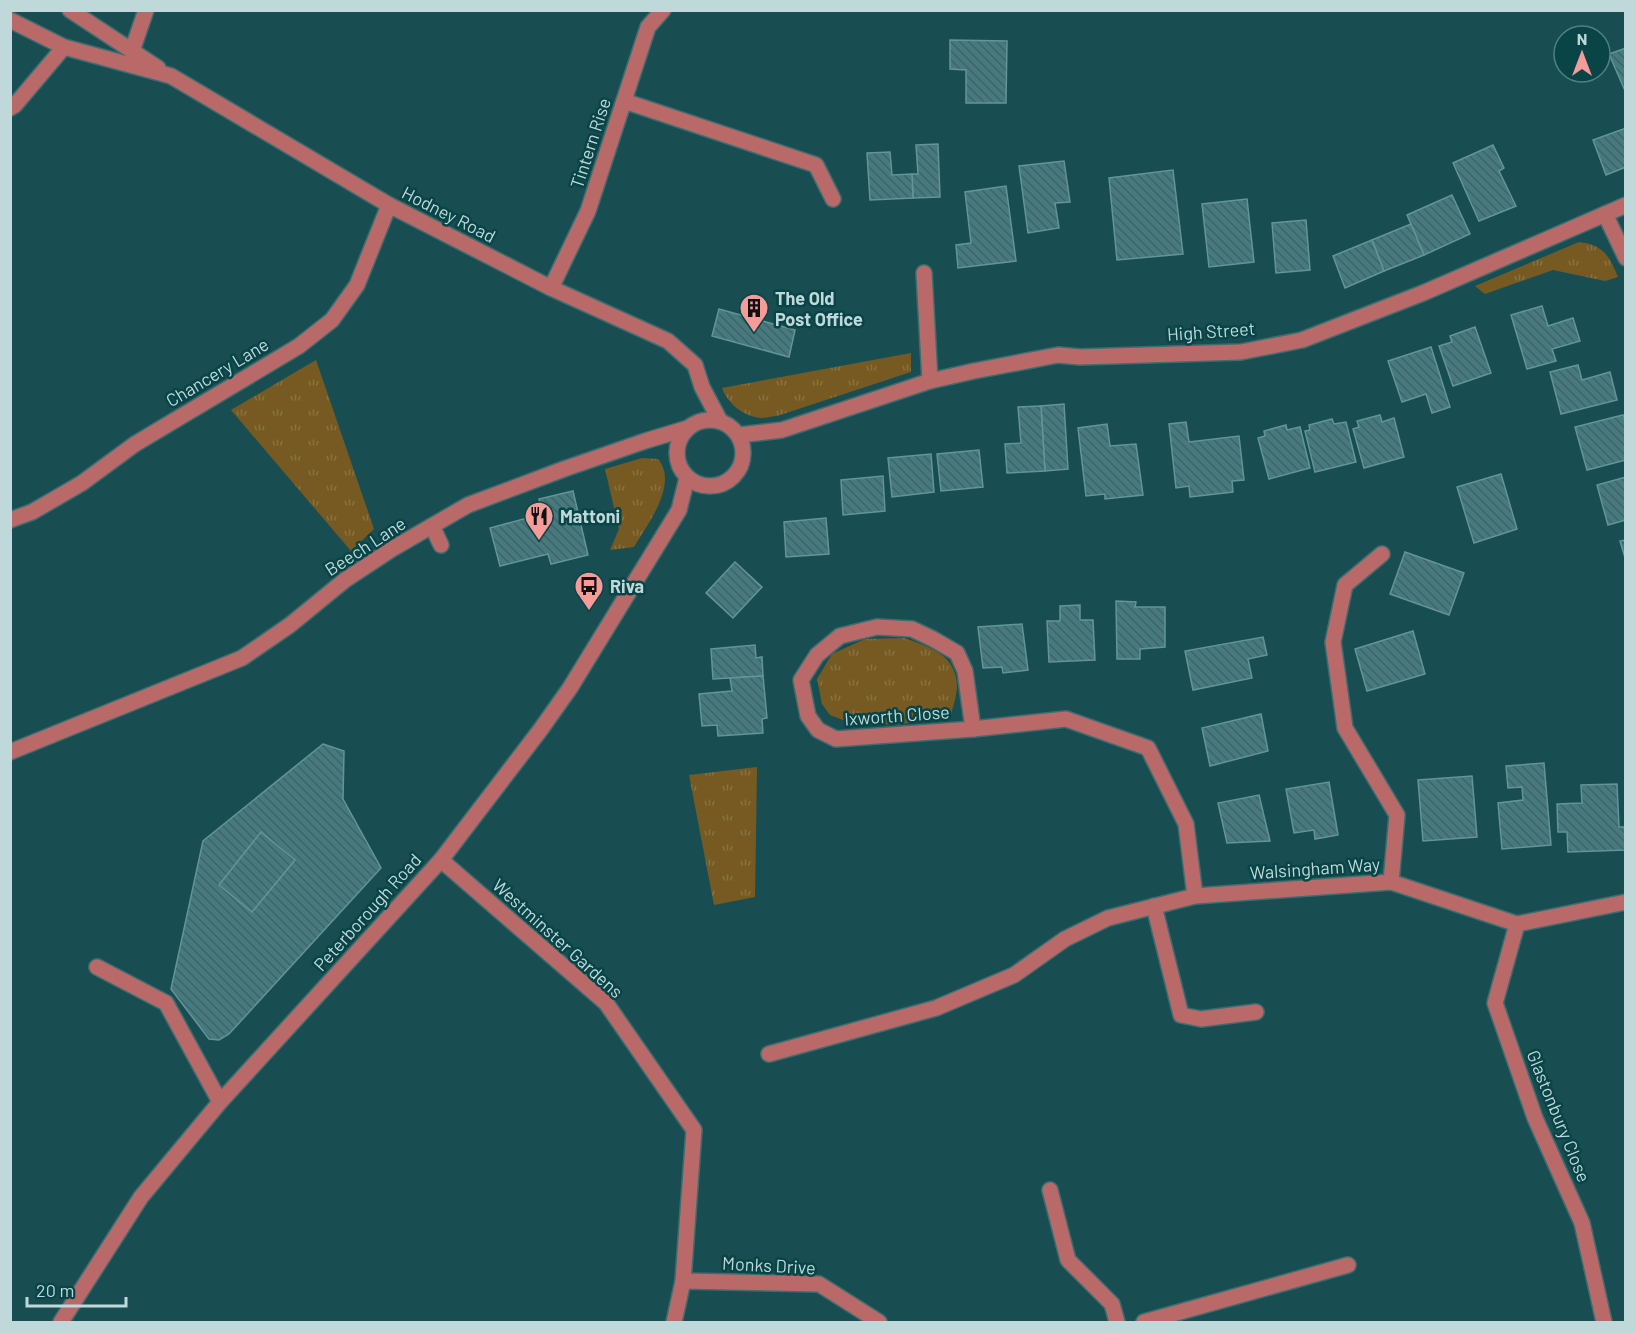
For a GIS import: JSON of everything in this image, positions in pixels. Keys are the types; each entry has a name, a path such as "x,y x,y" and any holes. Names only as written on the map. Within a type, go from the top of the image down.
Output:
{"street":[{"name":"Hodney Road","path":"70,10 171,76 389,206 551,288 668,341 695,365 702,387 720,421"},
{"path":"132,51 146,10"},
{"name":"Tintern Rise","path":"551,288 588,211 648,27 663,10"},
{"name":"Hodney Road","path":"10,20 64,47 171,76"},
{"path":"10,108 64,47"},
{"path":"624,101 816,165 833,199"},
{"name":"High Street","path":"744,451 782,430 930,381 974,371 1058,355 1080,357 1241,352 1302,340 1423,293 1626,205"},
{"name":"Chancery Lane","path":"10,520 32,512 82,483 135,444 299,346 332,320 357,285 389,206"},
{"path":"1605,214 1626,258"},
{"path":"924,273 930,381"},
{"path":"693,425 702,387"},
{"path":"709,420 720,421 730,426 739,435 744,451 743,464 736,475 725,484 707,487 696,484 687,478 678,464 677,446 682,435 693,425 709,420"},
{"name":"Beech Lane","path":"10,752 242,658 290,625 345,580 468,505 693,425"},
{"name":"High Street","path":"739,435 782,430"},
{"name":"Beech Lane","path":"645,441 677,446"},
{"name":"Peterborough Road","path":"61,1323 141,1197 220,1102 441,860 541,729 570,688 679,510 687,478"},
{"name":"Peterborough Road","path":"679,510 707,487"},
{"path":"432,526 441,545"},
{"path":"1382,554 1345,585 1333,642 1345,728 1397,814 1391,882"},
{"name":"Ixworth Close","path":"973,729 964,671 957,653 912,629 877,627 840,636 817,655 801,680 808,716 818,730 836,739 973,729 1066,719 1148,748 1186,824 1195,896"},
{"name":"Westminster Gardens","path":"441,860 606,1003 694,1130 683,1281 674,1323"},
{"name":"Walsingham Way","path":"769,1054 936,1008 1014,975 1065,939 1108,918 1195,896 1391,882 1517,924 1626,902"},
{"path":"1154,906 1181,1015 1201,1019 1256,1012"},
{"name":"Glastonbury Close","path":"1517,924 1495,1003 1535,1118 1582,1223 1604,1323"},
{"path":"97,967 166,1003 220,1102"},
{"path":"1050,1191 1068,1260 1112,1304 1117,1323"},
{"path":"1144,1323 1348,1265"},
{"name":"Monks Drive","path":"683,1281 819,1284 879,1323"}],"green space":[{"path":"1579,242 1600,249 1612,263 1618,277 1605,281 1553,270 1485,294 1475,286"},
{"path":"911,353 911,372 777,416 762,418 743,412 728,399 722,388"},
{"path":"316,360 374,529 351,551 231,410"},
{"path":"642,458 658,459 664,469 665,480 659,504 634,547 610,550 619,529 605,469"},
{"path":"904,638 939,653 952,666 957,686 951,715 896,725 848,722 830,715 822,704 817,679 832,654 865,639"},
{"path":"757,767 755,897 714,905 689,775"}],"building":[{"path":"950,40 1007,41 1006,103 966,103 966,70 950,69"},
{"path":"1626,48 1626,93 1612,61 1612,53"},
{"path":"1626,128 1626,167 1606,175 1593,140"},
{"path":"938,144 940,197 913,198 912,174 918,174 916,145"},
{"path":"1493,145 1504,168 1499,171 1516,206 1479,221 1453,163"},
{"path":"890,152 892,175 912,174 913,198 870,200 867,153"},
{"path":"1064,161 1070,202 1055,203 1059,228 1028,233 1019,166"},
{"path":"1173,170 1183,254 1117,260 1109,178"},
{"path":"1006,186 1016,261 958,268 956,245 971,243 965,192"},
{"path":"1452,195 1470,234 1424,255 1407,215"},
{"path":"1247,199 1254,262 1209,267 1202,204"},
{"path":"1306,220 1310,270 1276,273 1272,223"},
{"path":"1411,224 1424,255 1384,271 1372,240"},
{"path":"1372,240 1384,271 1345,288 1333,256"},
{"path":"1542,306 1548,326 1573,318 1580,341 1552,349 1556,361 1527,369 1511,315"},
{"name":"The Old Post Office","path":"719,309 795,330 789,357 712,336"},
{"path":"1475,327 1491,373 1453,386 1439,346 1452,342 1450,336"},
{"path":"1431,347 1450,407 1432,413 1426,394 1402,402 1388,361"},
{"path":"1578,365 1582,380 1610,372 1617,400 1561,414 1550,372"},
{"path":"1064,404 1068,469 1045,471 1041,406"},
{"path":"1041,406 1045,471 1007,473 1005,444 1021,443 1018,407"},
{"path":"1380,415 1382,422 1394,418 1404,457 1364,468 1353,429 1359,427 1357,421"},
{"path":"1623,415 1626,423 1626,460 1587,470 1575,427"},
{"path":"1332,419 1334,424 1346,422 1356,462 1315,472 1305,431 1310,430 1309,425"},
{"path":"1186,422 1189,442 1239,436 1244,480 1232,481 1233,492 1190,497 1189,486 1176,488 1169,424"},
{"path":"1107,424 1110,446 1136,444 1143,495 1105,499 1105,494 1086,496 1078,428"},
{"path":"1286,425 1287,430 1300,427 1310,468 1269,479 1258,438 1265,436 1264,431"},
{"path":"979,450 983,487 941,491 937,454"},
{"path":"931,454 934,492 892,497 888,458"},
{"path":"1501,474 1517,529 1474,543 1457,487"},
{"path":"883,476 885,511 843,515 841,480"},
{"path":"1626,477 1626,520 1608,525 1597,485"},
{"name":"Mattoni","path":"573,491 588,555 551,564 548,554 500,566 490,528 542,514 539,499"},
{"path":"826,518 829,554 786,557 784,522"},
{"path":"1626,540 1626,561 1620,541"},
{"path":"1405,552 1464,573 1449,615 1390,594"},
{"path":"735,562 762,587 733,618 706,593"},
{"path":"1116,601 1136,602 1135,607 1165,607 1165,647 1140,649 1140,659 1117,659"},
{"path":"1080,605 1080,620 1093,620 1095,660 1049,662 1047,621 1060,621 1060,606"},
{"path":"1022,624 1028,670 1003,673 1002,667 983,668 978,627"},
{"path":"1413,631 1425,674 1367,691 1355,649"},
{"path":"1263,637 1267,655 1248,659 1252,678 1193,690 1185,651"},
{"path":"755,645 756,658 762,657 763,676 713,679 711,649"},
{"path":"763,676 767,718 762,719 763,733 718,736 717,725 702,726 699,694 732,691 730,678"},
{"path":"1261,714 1268,751 1210,766 1202,728"},
{"path":"323,744 344,751 343,799 381,868 229,1034 219,1040 209,1039 171,989 203,841"},
{"path":"1544,763 1551,845 1502,849 1498,803 1523,800 1522,787 1508,788 1506,766"},
{"path":"1472,776 1477,837 1423,841 1418,780"},
{"path":"1329,782 1338,835 1315,839 1314,830 1294,833 1286,789"},
{"path":"1617,784 1619,827 1626,827 1626,850 1568,852 1567,832 1558,832 1557,804 1582,803 1581,785"},
{"path":"1259,795 1270,841 1227,843 1218,803"},
{"path":"261,832 295,860 252,912 219,885"}],"place":[{"name":"The Old Post Office","path":"754,334"},
{"name":"Mattoni","path":"539,542"},
{"name":"Riva","path":"589,612"}]}
